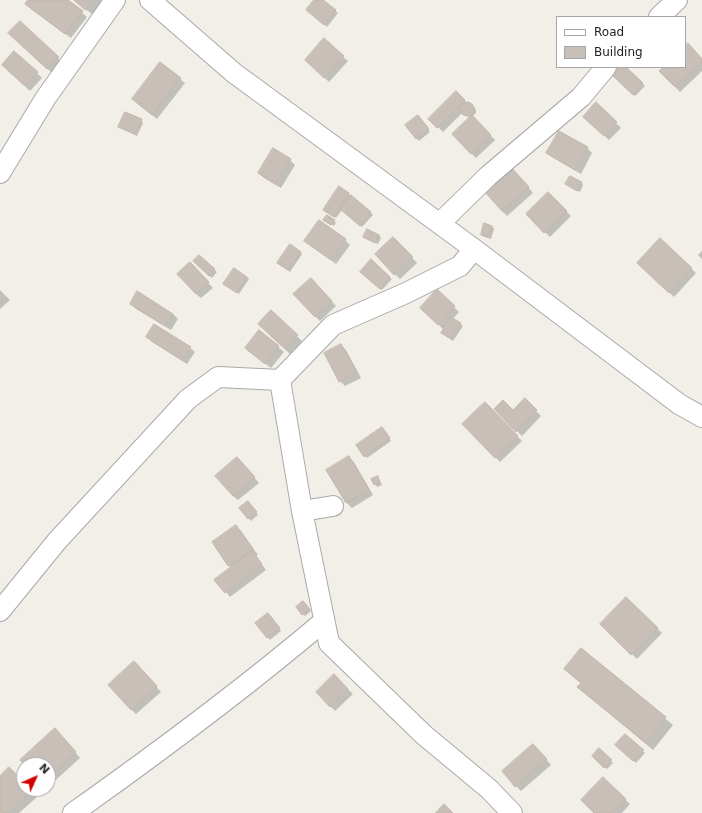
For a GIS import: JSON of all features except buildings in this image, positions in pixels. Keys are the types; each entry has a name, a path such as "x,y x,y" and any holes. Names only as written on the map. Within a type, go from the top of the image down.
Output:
{"street":[{"path":"0,173 45,99 114,0"},
{"path":"150,0 234,73 440,223 679,404 702,417"},
{"path":"660,16 678,0"},
{"path":"440,223 488,176 581,98 605,68"},
{"path":"0,611 57,541 188,399 218,377 280,380 333,325 406,293 460,266 474,249"},
{"path":"280,380 302,511 329,643 424,735 488,789 512,813"},
{"path":"302,511 333,506"},
{"path":"73,813 136,768 269,668 324,621"}]}
